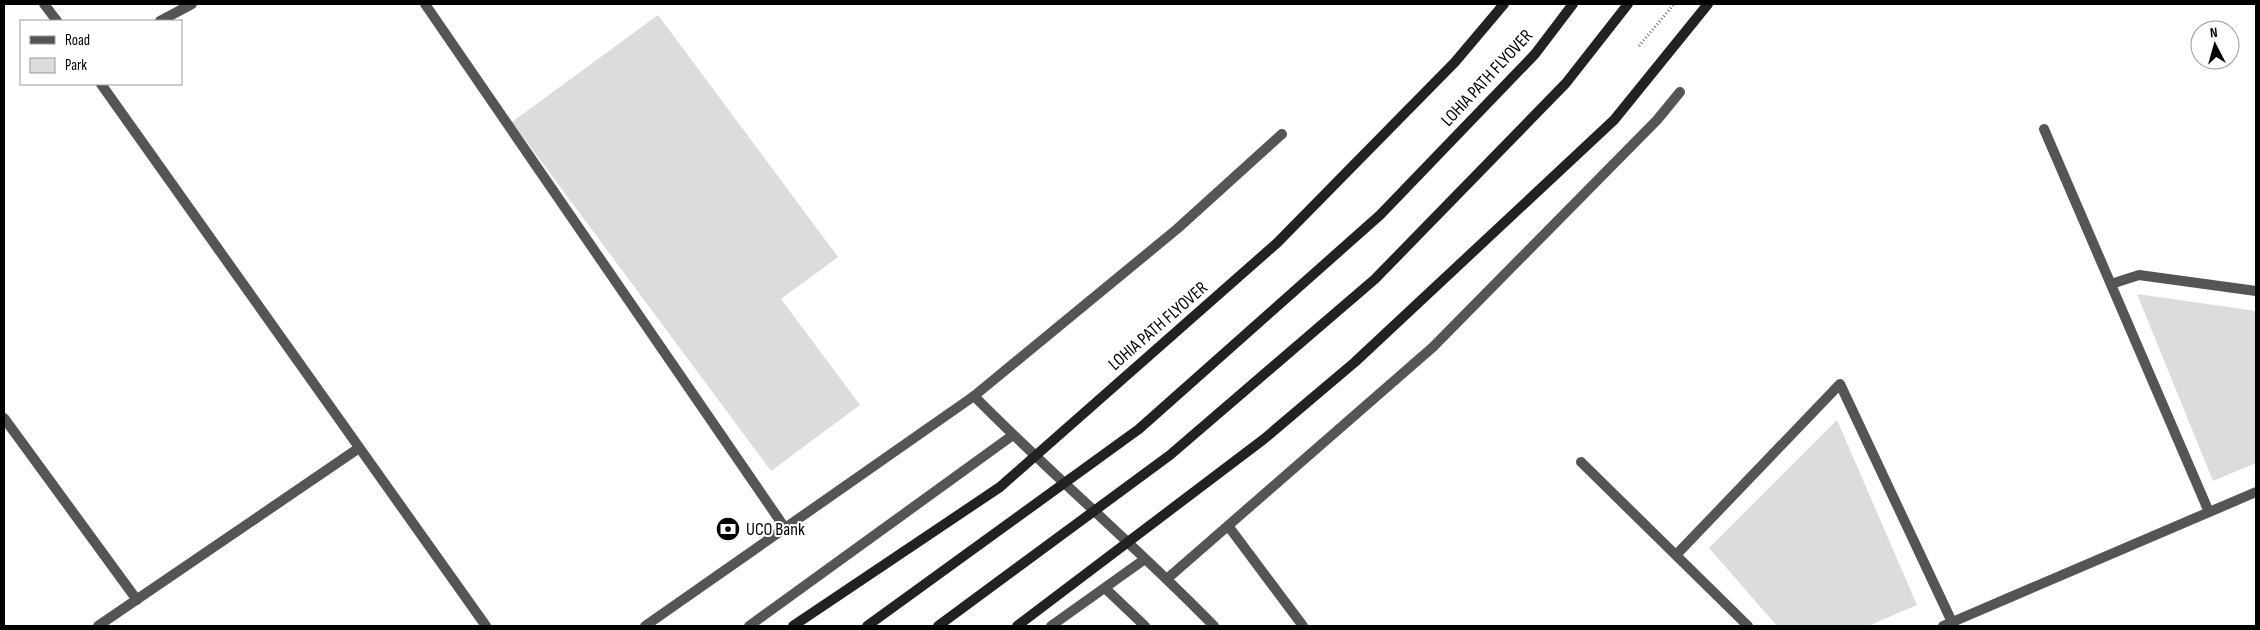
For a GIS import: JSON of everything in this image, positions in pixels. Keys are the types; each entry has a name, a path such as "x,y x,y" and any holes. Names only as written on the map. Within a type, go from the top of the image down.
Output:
{"main road":[{"name":"LOHIA PATH FLYOVER","path":"793,626 1008,480 1277,243 1455,62 1504,4"},
{"name":"LOHIA PATH FLYOVER","path":"867,626 1139,429 1380,215 1535,54 1573,4"},
{"path":"938,626 1170,456 1374,279 1566,84 1628,4"},
{"path":"1018,626 1264,439 1354,362 1614,120 1708,4"}],"street":[{"path":"44,4 56,20"},
{"path":"162,20 192,4"},
{"path":"425,4 785,528"},
{"path":"102,85 486,626"},
{"path":"1168,578 1433,346 1657,120 1680,92"},
{"path":"2044,129 2209,512"},
{"path":"645,626 974,396 1176,229 1282,134"},
{"path":"2111,284 2139,275 2256,291"},
{"path":"1676,555 1840,384 1947,624 2256,492"},
{"path":"974,396 1013,436 1145,559 1168,578 1214,626"},
{"path":"4,418 137,600"},
{"path":"749,626 1013,436"},
{"path":"98,626 359,448"},
{"path":"1581,462 1748,626"},
{"path":"1229,526 1303,626"},
{"path":"1051,626 1145,559"},
{"path":"1105,588 1145,626"}],"path":[{"path":"1639,46 1674,4"}],"green space":[{"path":"658,15 838,257 781,299 860,405 771,471 512,122"},
{"path":"2137,294 2256,311 2256,463 2213,481"},
{"path":"1837,420 1917,605 1868,626 1777,626 1709,548"}],"place":[{"name":"UCO Bank","path":"728,529"}]}
